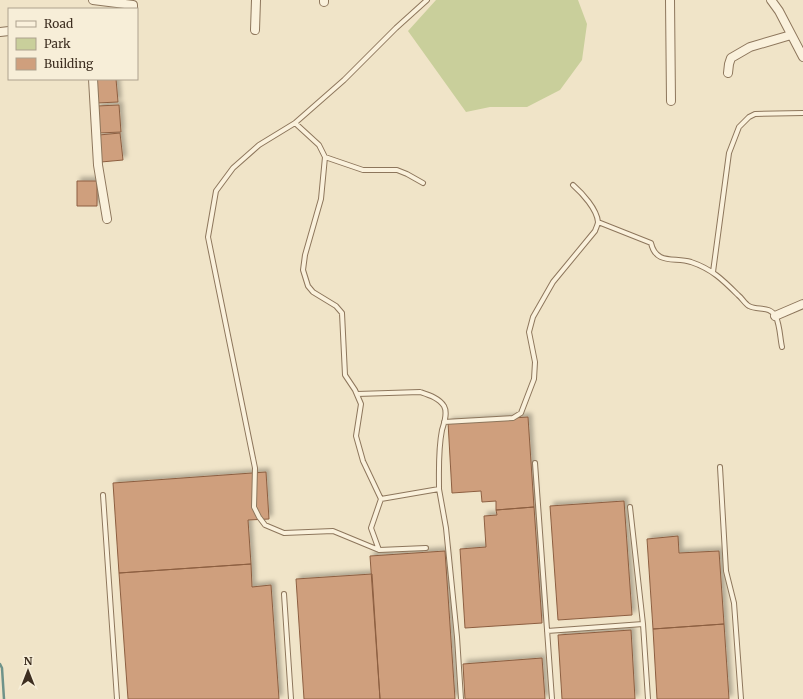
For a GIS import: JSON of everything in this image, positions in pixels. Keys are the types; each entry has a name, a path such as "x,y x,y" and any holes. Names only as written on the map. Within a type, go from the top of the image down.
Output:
{"street":[{"path":"93,0 111,1 132,5 133,8"},
{"path":"255,30 256,0"},
{"path":"670,0 671,101"},
{"path":"771,0 779,11 803,57"},
{"path":"100,8 111,1"},
{"path":"728,73 728,64 731,58 750,47 791,35"},
{"path":"93,80 98,165 107,219"},
{"path":"775,316 803,304"}],"lane":[{"path":"426,548 379,550 333,531 284,533 265,525 259,517 254,507 253,497 255,468 208,237 216,190 233,168 259,145 295,123 344,80 396,28 427,0"},
{"path":"713,272 729,153 739,127 749,117 755,114 803,113"},
{"path":"295,123 319,145 325,157 321,199 302,270 312,292 336,306 342,313 345,375 357,394 361,404 356,436 363,461 381,499 371,528 379,550"},
{"path":"325,157 363,170 397,170 423,183"},
{"path":"444,422 513,418 521,413 534,379 535,362 529,332 533,317 553,282 595,231 598,222 595,212 582,194 573,185"},
{"path":"598,222 651,243 653,251 661,258 689,262 707,268 720,278 747,305 750,307 770,310 775,316 782,347"},
{"path":"357,394 420,392 440,400 444,406 446,412 440,444 439,489 446,528 457,637 461,699"},
{"path":"535,463 552,699"},
{"path":"720,466 726,571 734,603 741,699"},
{"path":"381,499 439,489"},
{"path":"103,495 117,699"},
{"path":"630,507 643,624 648,699"},
{"path":"284,594 291,699"},
{"path":"547,631 643,624"}],"green space":[{"path":"436,0 578,0 587,24 582,60 560,90 527,107 490,107 466,112 408,31"}],"building":[{"path":"95,80 116,80 118,102 97,103"},
{"path":"119,105 121,132 99,133 97,106"},
{"path":"120,133 123,160 101,162 99,135"},
{"path":"77,181 97,181 97,206 77,206"},
{"path":"528,417 534,507 496,510 496,501 482,502 481,491 452,493 448,422"},
{"path":"266,472 269,519 248,520 251,564 119,573 113,483"},
{"path":"624,501 632,615 558,620 550,506"},
{"path":"534,507 542,623 465,628 460,549 486,547 484,516 497,515 496,510"},
{"path":"678,536 679,553 719,551 724,624 653,629 647,539"},
{"path":"445,551 455,699 380,699 370,556"},
{"path":"251,564 252,587 271,585 279,699 128,699 119,573"},
{"path":"372,574 380,699 304,699 296,579"},
{"path":"724,624 729,699 657,699 653,629"},
{"path":"631,630 635,699 562,699 558,635"},
{"path":"542,658 545,699 465,699 463,664"}],"waterway":[{"path":"0,664 2,668 4,699"}]}
